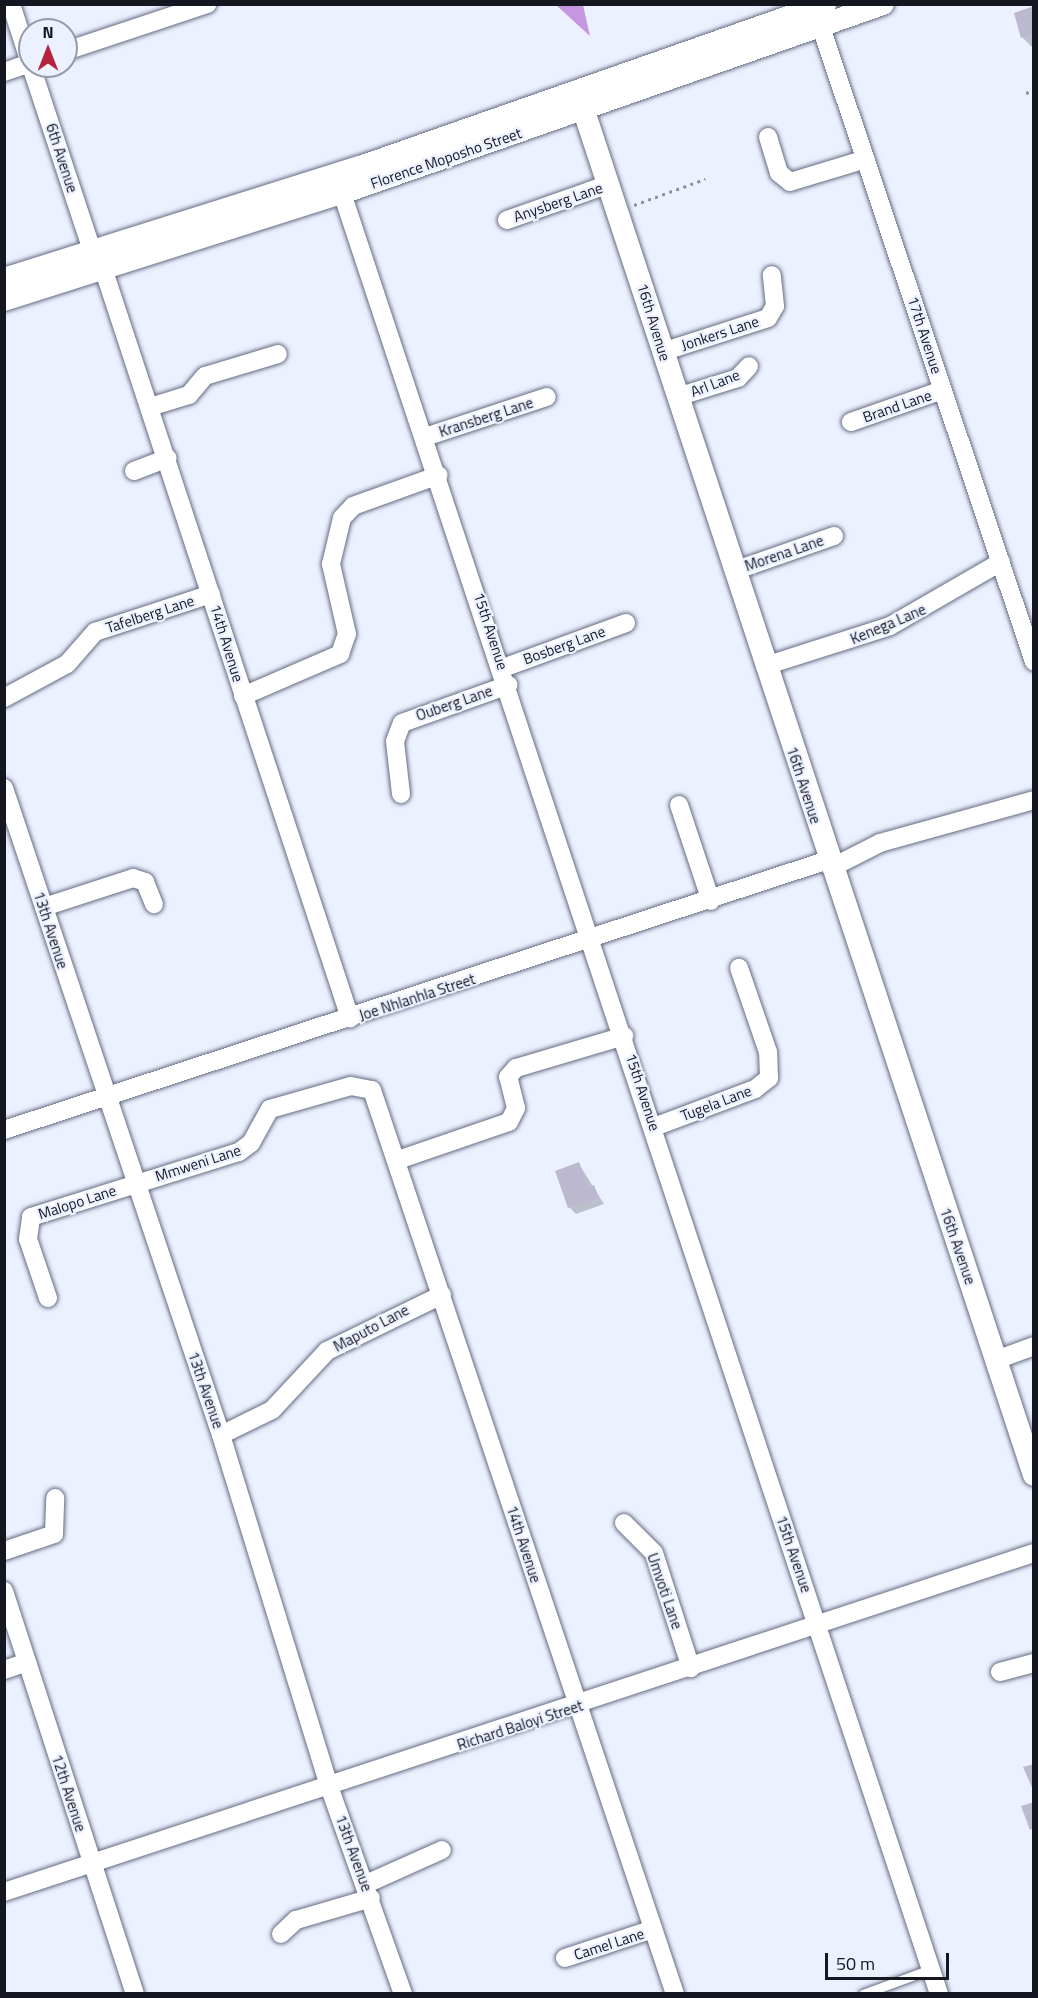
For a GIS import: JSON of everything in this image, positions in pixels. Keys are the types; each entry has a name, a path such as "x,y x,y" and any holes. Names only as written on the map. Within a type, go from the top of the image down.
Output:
{"street":[{"name":"6th Avenue","path":"11,4 18,26"},
{"path":"78,47 207,4"},
{"name":"Florence Moposho Street","path":"4,279 98,259 342,193 820,13 883,4"},
{"name":"17th Avenue","path":"820,13 866,159 1034,662"},
{"name":"6th Avenue","path":"35,78 98,259"},
{"name":"Florence Moposho Street","path":"4,300 98,259 582,102"},
{"name":"16th Avenue","path":"582,102 830,864 1034,1475"},
{"path":"768,137 779,173 790,182 866,159"},
{"name":"Anysberg Lane","path":"507,220 609,184"},
{"name":"15th Avenue","path":"342,193 506,676 589,942 624,1036 939,1994"},
{"name":"14th Avenue","path":"98,259 168,458 243,696 350,1018"},
{"name":"Jonkers Lane","path":"662,352 771,316 776,299 772,275"},
{"path":"150,407 189,395 205,376 278,354"},
{"name":"Arl Lane","path":"677,397 738,378 749,366"},
{"name":"Brand Lane","path":"851,422 943,390"},
{"name":"Kransberg Lane","path":"425,437 547,397"},
{"path":"134,471 168,458"},
{"path":"243,696 340,654 347,634 331,564 342,518 353,506 438,475"},
{"name":"Morena Lane","path":"734,571 834,536"},
{"name":"Kenega Lane","path":"765,666 890,626 1001,562"},
{"name":"Tafelberg Lane","path":"4,698 67,664 95,632 211,594"},
{"name":"Bosberg Lane","path":"506,676 626,623"},
{"name":"Ouberg Lane","path":"401,794 395,741 402,723 506,676"},
{"name":"13th Avenue","path":"4,788 106,1098 221,1435 330,1789 403,1994"},
{"name":"Joe Nhlanhla Street","path":"4,1130 830,864 880,843 1034,800"},
{"path":"679,805 711,901"},
{"path":"44,907 133,878 145,882 154,904"},
{"name":"Tugela Lane","path":"654,1127 755,1089 769,1078 768,1052 739,968"},
{"path":"398,1160 510,1122 516,1108 508,1077 516,1068 624,1036"},
{"name":"Mmweni Lane","path":"136,1183 246,1148 270,1109 356,1086 375,1094"},
{"name":"14th Avenue","path":"375,1094 675,1994"},
{"name":"Malopo Lane","path":"48,1298 28,1239 31,1217 136,1183"},
{"name":"Maputo Lane","path":"221,1435 266,1414 327,1351 442,1295"},
{"path":"996,1360 1034,1346"},
{"path":"4,1551 54,1534 55,1498"},
{"name":"Umvoti Lane","path":"624,1523 654,1553 691,1668"},
{"name":"Richard Baloyi Street","path":"4,1892 330,1789 691,1668 817,1623 1034,1553"},
{"name":"12th Avenue","path":"4,1591 135,1994"},
{"path":"4,1670 27,1662"},
{"path":"1000,1672 1034,1663"},
{"path":"281,1934 296,1920 368,1891 442,1850"},
{"name":"Camel Lane","path":"565,1958 653,1929"}],"lane":[{"path":"863,1994 931,1969"}],"path":[{"path":"1026,93 1034,90"},
{"path":"619,211 705,179"}],"shaded area":[{"path":"556,5 583,5 590,36"}],"building":[{"path":"1034,6 1034,34 1021,38 1014,13"},
{"path":"579,1162 588,1187 594,1185 599,1198 568,1208 555,1171"},
{"path":"1034,1764 1034,1792 1023,1767"},
{"path":"1034,1802 1034,1828 1030,1830 1021,1806"}]}
